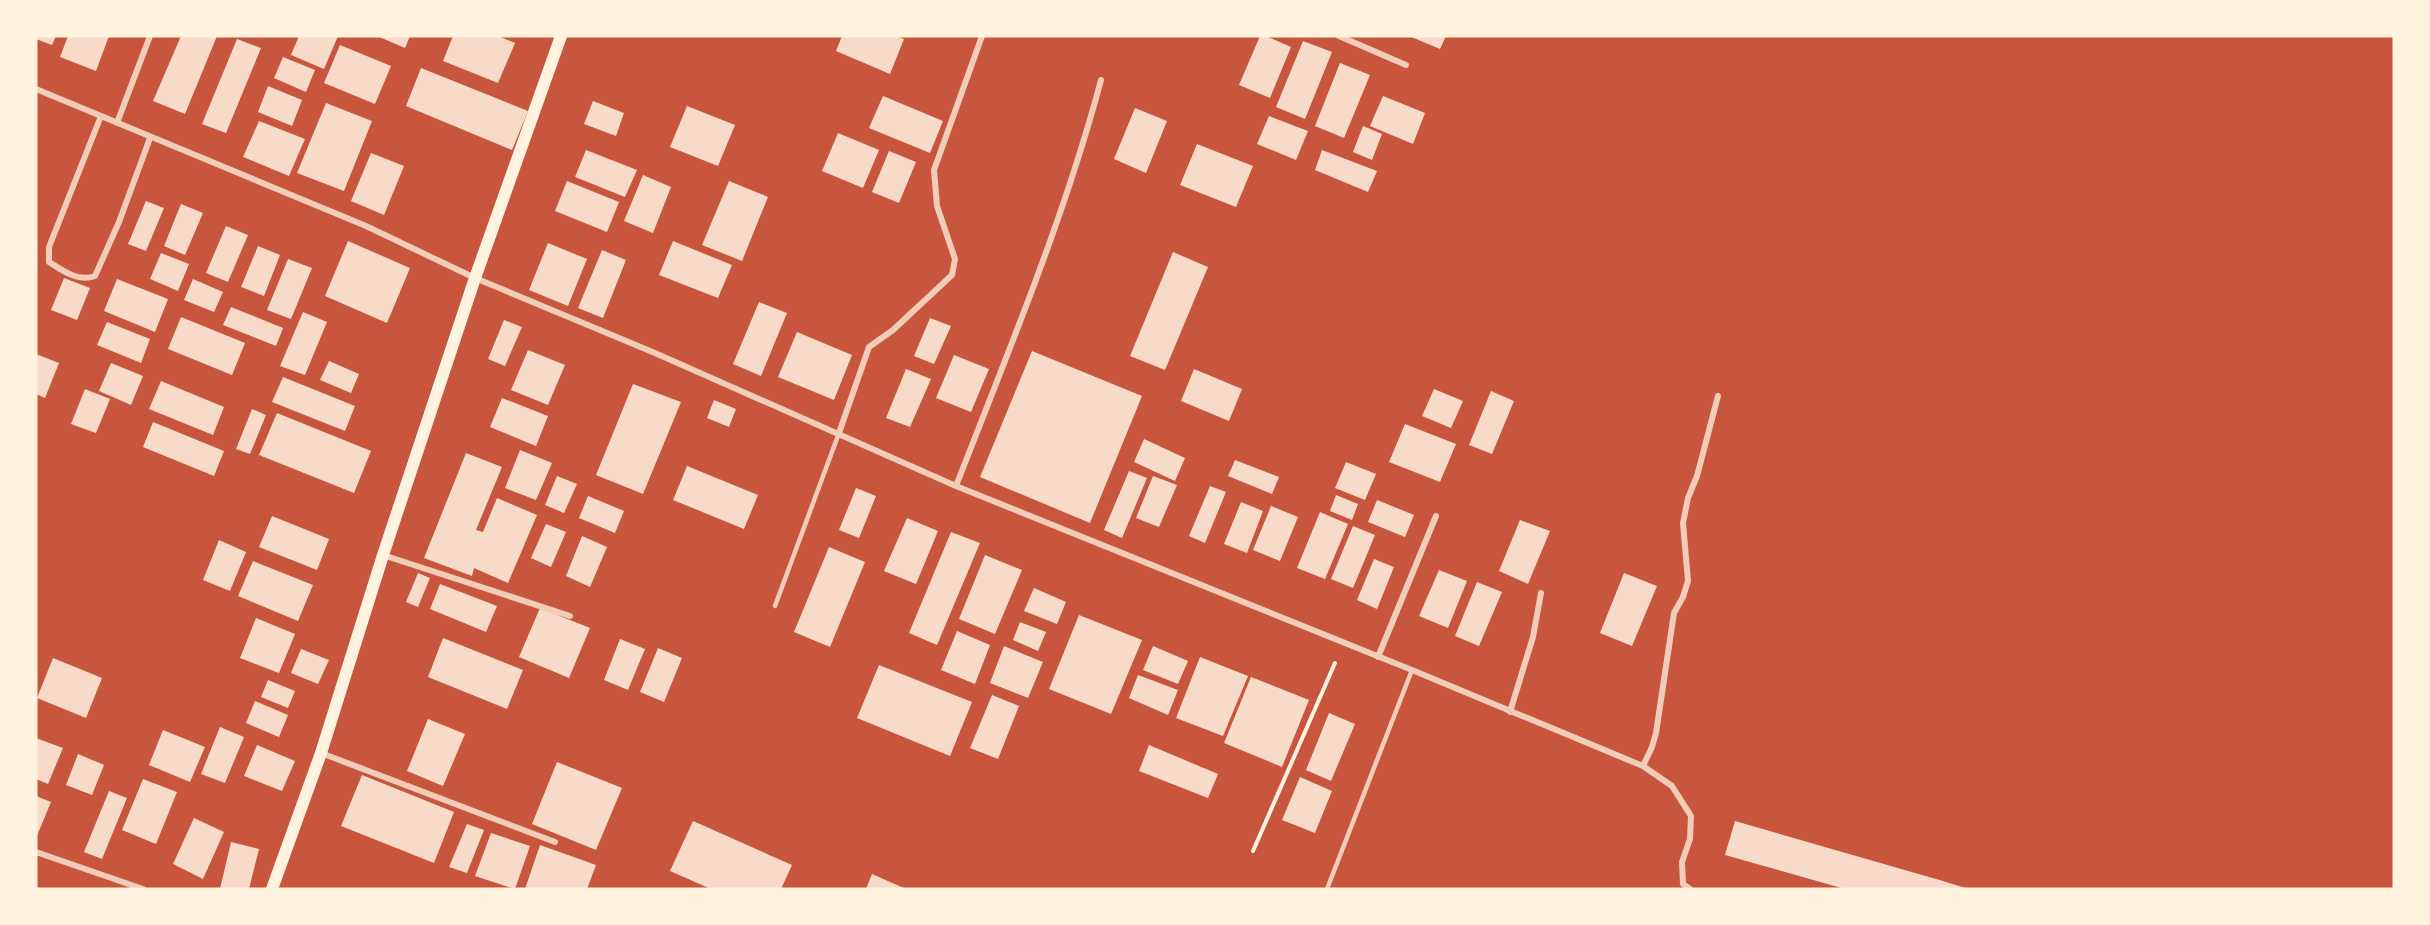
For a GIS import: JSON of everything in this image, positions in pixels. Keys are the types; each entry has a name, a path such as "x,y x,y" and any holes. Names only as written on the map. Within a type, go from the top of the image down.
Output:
{"main road":[{"path":"272,889 321,753 383,555 475,278 561,36"}],"street":[{"path":"117,123 150,36"},
{"path":"839,433 869,347 894,330 952,275 955,260 937,206 934,170 982,36"},
{"path":"1339,36 1406,65"},
{"path":"956,486 1053,235 1085,140 1101,80"},
{"path":"36,89 366,226 475,278 839,433 956,486 1412,670 1642,766 1672,786 1691,816 1690,839 1682,862 1683,884 1690,889"},
{"path":"100,116 49,247 49,262 71,275 87,279 94,276 119,222 150,138"},
{"path":"1642,766 1656,733 1674,612 1683,597 1688,580 1683,523 1688,498 1697,476 1718,396"},
{"path":"1378,657 1436,516"},
{"path":"383,555 570,616"},
{"path":"1510,711 1533,637 1541,593"},
{"path":"321,753 555,843"},
{"path":"36,852 143,889"}],"lane":[{"path":"775,606 839,433"},
{"path":"1327,889 1412,670"}],"path":[{"path":"1253,851 1344,643"}],"building":[{"path":"36,36 56,36 52,45 36,39"},
{"path":"68,36 109,36 96,71 60,57"},
{"path":"181,36 217,36 185,114 153,101"},
{"path":"299,36 338,36 324,69 291,55"},
{"path":"377,36 410,36 405,48"},
{"path":"453,36 498,36 515,43 498,83 443,61"},
{"path":"842,36 896,36 904,39 890,74 836,51"},
{"path":"1260,36 1266,36 1291,47 1270,98 1239,85"},
{"path":"1409,36 1446,36 1440,49"},
{"path":"237,39 261,48 226,133 202,124"},
{"path":"1303,41 1332,52 1305,119 1276,107"},
{"path":"340,45 391,66 375,104 324,83"},
{"path":"283,57 315,70 306,92 274,78"},
{"path":"1340,63 1370,75 1344,138 1315,126"},
{"path":"421,68 528,111 512,150 406,106"},
{"path":"268,86 302,100 292,126 258,112"},
{"path":"883,96 943,121 930,153 869,128"},
{"path":"1383,96 1425,113 1413,144 1370,126"},
{"path":"593,101 624,113 616,136 584,124"},
{"path":"326,103 372,121 344,191 297,173"},
{"path":"687,106 735,125 718,166 670,147"},
{"path":"1135,108 1167,121 1146,173 1114,159"},
{"path":"1269,116 1308,131 1296,160 1257,144"},
{"path":"259,121 305,139 289,176 243,157"},
{"path":"1363,126 1382,134 1372,160 1353,152"},
{"path":"838,133 879,150 863,188 822,171"},
{"path":"1197,144 1253,166 1236,207 1180,185"},
{"path":"586,150 637,170 625,197 575,177"},
{"path":"1322,150 1377,171 1368,192 1315,170"},
{"path":"889,151 916,162 899,203 872,192"},
{"path":"371,153 404,166 384,215 351,201"},
{"path":"643,175 671,187 653,233 624,221"},
{"path":"567,181 619,202 607,232 555,211"},
{"path":"729,181 768,197 742,261 702,245"},
{"path":"146,201 164,208 146,251 128,244"},
{"path":"181,204 203,213 185,255 164,246"},
{"path":"226,226 248,235 228,282 206,273"},
{"path":"348,241 410,268 387,323 325,296"},
{"path":"673,241 732,265 718,298 659,275"},
{"path":"548,243 587,259 568,306 529,290"},
{"path":"258,246 280,255 264,296 241,287"},
{"path":"602,250 626,260 603,318 578,308"},
{"path":"1173,252 1208,267 1165,370 1130,356"},
{"path":"161,253 189,264 178,291 150,279"},
{"path":"288,259 312,268 291,319 267,310"},
{"path":"64,278 90,288 77,320 51,310"},
{"path":"117,279 168,299 155,332 104,311"},
{"path":"193,279 223,292 214,312 184,300"},
{"path":"759,302 787,313 761,376 733,364"},
{"path":"231,307 283,328 276,346 223,325"},
{"path":"303,312 327,322 305,375 280,366"},
{"path":"181,317 245,343 232,375 168,349"},
{"path":"930,318 951,326 934,364 914,356"},
{"path":"504,320 522,327 505,366 488,359"},
{"path":"107,322 150,339 141,363 97,345"},
{"path":"797,332 852,355 834,400 778,377"},
{"path":"528,350 565,365 548,405 511,390"},
{"path":"1032,351 1142,396 1090,523 980,477"},
{"path":"36,354 59,363 45,398 36,394"},
{"path":"954,355 989,369 971,412 936,398"},
{"path":"329,361 359,374 351,393 320,380"},
{"path":"111,363 143,376 131,405 99,391"},
{"path":"906,369 931,379 910,427 886,418"},
{"path":"1194,369 1242,389 1229,421 1181,401"},
{"path":"283,377 355,406 345,431 272,402"},
{"path":"161,381 224,407 213,435 149,409"},
{"path":"633,384 681,402 643,494 596,475"},
{"path":"85,389 110,399 96,433 71,424"},
{"path":"1434,389 1463,401 1451,428 1422,416"},
{"path":"1491,391 1514,401 1492,454 1469,445"},
{"path":"502,398 548,416 536,446 490,427"},
{"path":"714,400 736,409 729,427 707,418"},
{"path":"252,409 266,415 250,454 236,449"},
{"path":"277,413 371,451 354,493 259,455"},
{"path":"153,422 224,451 214,476 143,447"},
{"path":"1405,424 1456,444 1440,482 1389,462"},
{"path":"1144,439 1185,458 1175,481 1134,462"},
{"path":"520,450 552,463 536,500 505,488"},
{"path":"466,453 502,467 476,530 483,532 497,498 537,515 508,583 474,568 472,576 424,558"},
{"path":"1235,460 1279,477 1272,494 1228,476"},
{"path":"1346,462 1376,474 1365,500 1335,488"},
{"path":"687,466 758,495 744,529 673,500"},
{"path":"1129,471 1147,478 1122,538 1104,530"},
{"path":"557,476 577,484 564,513 545,505"},
{"path":"1153,476 1177,485 1159,527 1136,518"},
{"path":"1210,486 1226,492 1205,543 1189,536"},
{"path":"856,488 876,496 859,538 839,530"},
{"path":"1336,495 1358,504 1352,520 1330,511"},
{"path":"588,496 624,511 615,533 579,518"},
{"path":"1377,500 1414,515 1405,537 1368,522"},
{"path":"1241,502 1263,511 1247,553 1224,544"},
{"path":"1271,506 1298,517 1280,561 1253,550"},
{"path":"1320,512 1348,524 1325,579 1297,568"},
{"path":"272,516 329,539 317,570 259,547"},
{"path":"907,518 938,531 916,584 884,571"},
{"path":"1520,520 1550,531 1528,584 1499,571"},
{"path":"546,524 566,532 551,567 531,558"},
{"path":"1353,526 1375,535 1353,588 1331,579"},
{"path":"951,532 980,543 937,645 909,633"},
{"path":"582,536 607,547 590,587 566,576"},
{"path":"219,540 246,552 230,591 203,580"},
{"path":"829,547 865,562 830,647 794,632"},
{"path":"985,555 1022,570 995,634 959,619"},
{"path":"1374,559 1394,567 1377,609 1357,600"},
{"path":"253,561 313,585 298,621 238,596"},
{"path":"1439,570 1467,581 1448,628 1419,616"},
{"path":"418,573 430,578 418,607 406,602"},
{"path":"1624,573 1657,586 1632,646 1600,633"},
{"path":"1477,582 1502,592 1479,646 1455,636"},
{"path":"440,584 497,606 486,632 430,609"},
{"path":"1034,588 1066,602 1057,624 1024,611"},
{"path":"540,608 590,628 569,678 519,657"},
{"path":"1079,615 1142,640 1111,714 1049,689"},
{"path":"256,618 295,634 279,673 240,658"},
{"path":"1020,622 1046,632 1038,651 1013,640"},
{"path":"957,631 990,645 975,684 941,670"},
{"path":"443,638 523,670 507,709 428,677"},
{"path":"620,639 645,649 628,690 604,680"},
{"path":"1004,646 1043,662 1028,698 990,683"},
{"path":"1153,646 1188,661 1178,684 1143,670"},
{"path":"658,648 682,658 664,702 640,692"},
{"path":"301,649 329,660 318,684 291,673"},
{"path":"1200,657 1248,676 1223,736 1176,718"},
{"path":"53,658 102,678 86,718 37,698"},
{"path":"879,665 972,702 950,756 857,718"},
{"path":"1138,675 1178,690 1168,715 1129,698"},
{"path":"1251,677 1309,700 1282,767 1224,743"},
{"path":"268,680 295,691 288,708 261,697"},
{"path":"992,695 1019,706 998,759 970,748"},
{"path":"255,701 288,715 279,737 246,723"},
{"path":"1329,713 1355,724 1331,781 1306,770"},
{"path":"428,719 465,734 443,786 407,771"},
{"path":"220,727 244,737 225,783 201,774"},
{"path":"163,730 205,747 190,782 149,765"},
{"path":"36,738 63,748 48,784 36,779"},
{"path":"257,745 295,761 282,791 244,776"},
{"path":"1149,745 1218,774 1208,798 1139,771"},
{"path":"78,754 104,765 92,795 66,785"},
{"path":"557,762 622,788 596,850 532,824"},
{"path":"362,775 454,812 434,863 341,826"},
{"path":"1300,777 1332,791 1315,833 1282,820"},
{"path":"143,779 177,792 156,844 122,830"},
{"path":"109,791 127,798 102,859 84,852"},
{"path":"36,796 51,802 36,838"},
{"path":"194,818 224,832 203,879 173,864"},
{"path":"693,821 792,865 781,889 711,889 670,871"},
{"path":"1735,821 1969,889 1845,889 1725,855"},
{"path":"467,824 484,830 467,873 449,867"},
{"path":"491,833 530,846 515,889 475,876"},
{"path":"231,842 259,849 249,889 220,889"},
{"path":"540,845 596,865 587,889 525,889"},
{"path":"872,874 906,889 866,889"}]}
